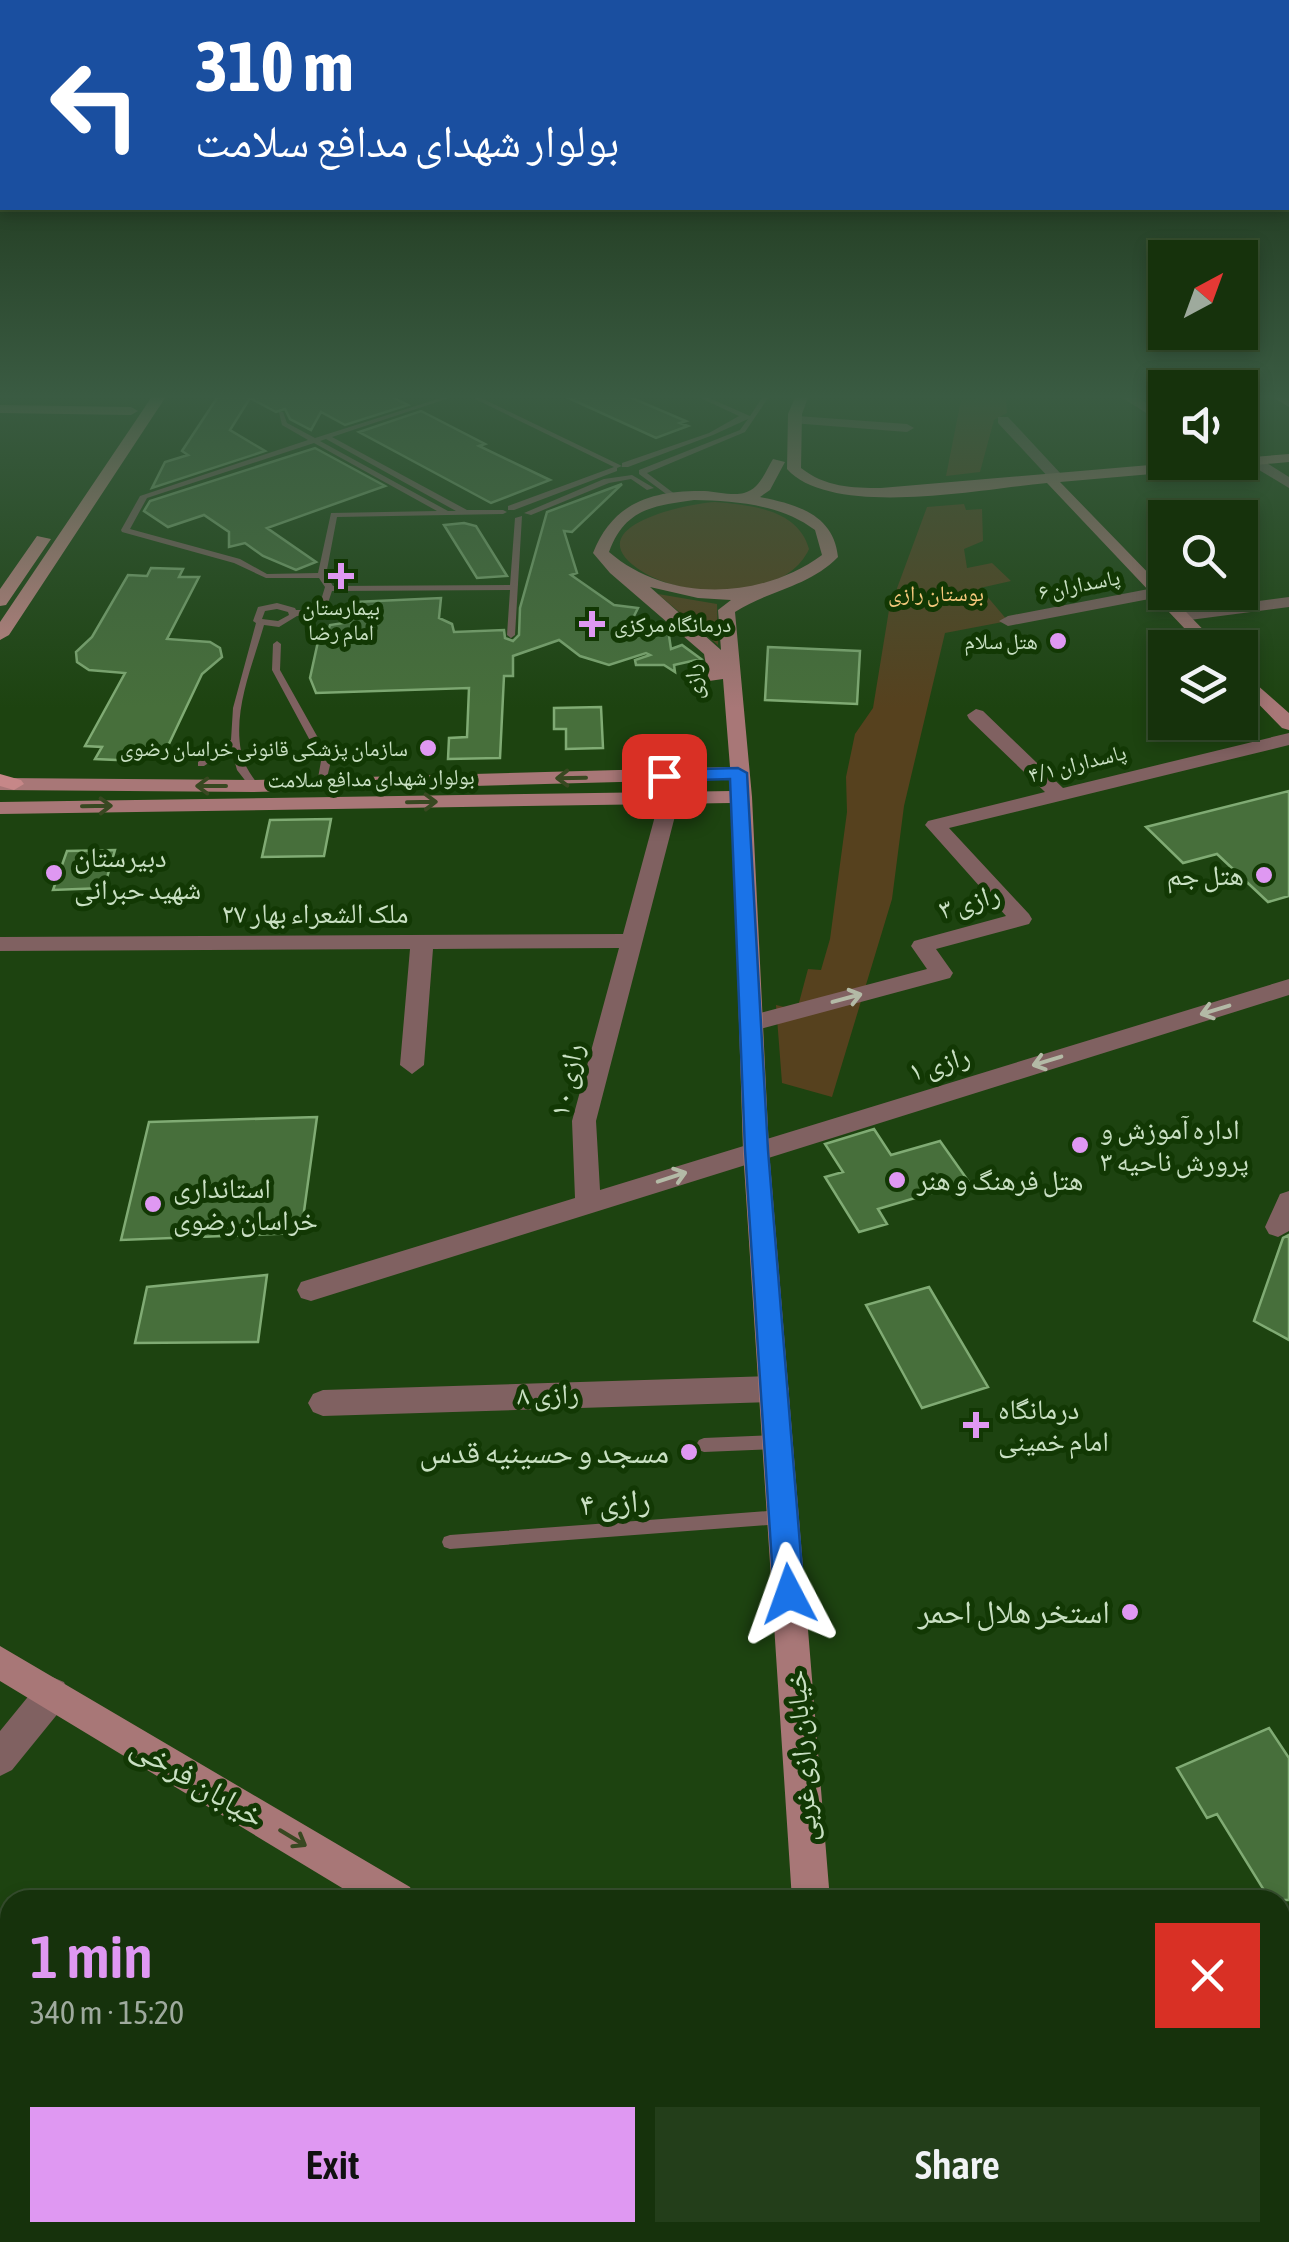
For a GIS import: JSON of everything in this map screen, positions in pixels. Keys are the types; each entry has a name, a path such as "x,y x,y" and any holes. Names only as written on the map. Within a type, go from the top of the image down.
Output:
{"main road":[{"path":"4,589 68,500"},
{"path":"0,635 90,500"},
{"path":"665,500 617,518 603,535 601,553 616,570 681,593 718,597 753,593 814,572 830,557 829,540 819,524 788,509 748,500"},
{"path":"838,500 886,500"},
{"path":"819,524 831,512 889,500"},
{"path":"1072,500 1148,580"},
{"name":"رازی","path":"616,570 713,652 735,781"},
{"name":"رازی","path":"735,781 726,610 753,593"},
{"path":"1176,610 1196,630"},
{"path":"1258,692 1289,724"},
{"name":"بولوار شهدای مدافع سلامت","path":"0,808 665,787 735,781"},
{"name":"بولوار شهدای مدافع سلامت","path":"4,783 665,787 735,781"},
{"name":"خیابان رازی غربی","path":"735,781 753,1023 756,1150 810,1890"},
{"name":"خیابان فرخی","path":"0,1662 379,1890"}],"street":[{"name":"پاسداران ۶","path":"1008,621 1148,594"},
{"path":"1182,616 1289,602"},
{"path":"976,714 1057,793"},
{"name":"پاسداران ۴/۱","path":"935,825 1289,738"},
{"name":"رازی ۱۰","path":"588,1204 584,1121 664,816 665,787"},
{"name":"رازی ۳","path":"753,1023 942,973 922,946 1020,920 935,825"},
{"path":"412,1065 422,942"},
{"name":"ملک الشعراء بهار ۲۷","path":"0,944 630,942"},
{"name":"رازی ۱","path":"756,1150 1289,987"},
{"path":"310,1290 756,1150"},
{"path":"1278,1227 1289,1201"},
{"name":"رازی ۸","path":"323,1403 774,1389"},
{"path":"0,1758 52,1694"}],"lane":[{"path":"142,500 125,530 237,561 266,576 320,575"},
{"path":"422,500 451,516"},
{"path":"441,500 470,516"},
{"path":"507,510 533,500"},
{"path":"524,516 563,500"},
{"path":"329,588 320,575 334,515 470,516 524,508 511,635"},
{"path":"329,588 515,586"},
{"path":"254,786 240,772 232,743 260,623 255,615 266,608 283,606 294,613 321,613 329,588"},
{"path":"260,623 279,624 294,613"},
{"path":"279,624 276,670 326,762 322,784"},
{"path":"201,764 232,743"},
{"path":"704,1445 778,1442"},
{"name":"رازی ۴","path":"450,1542 783,1517"}],"green space":[{"path":"715,502 757,508 784,517 795,525 809,549 797,566 779,579 757,587 708,591 661,581 624,556 620,543 626,531 641,521 660,513"},
{"name":"بوستان رازی","path":"964,504 966,510 982,509 983,541 964,549 967,568 992,563 1011,581 980,588 1008,621 945,633 904,806 892,899 832,1097 782,1083 776,1005 797,1010 808,969 821,970 830,939 847,812 846,777 855,734 873,708 889,610 927,507"},
{"path":"658,594 717,604 718,645"}],"building":[{"path":"347,500 267,528 316,562 296,570 263,556 245,543 229,547 229,532 204,515 168,527 144,511 150,501"},
{"path":"580,500 606,500 572,532 564,531 577,573 571,575 614,605 638,608 633,618 652,632 668,629 671,649 682,645 701,659 674,665 675,672 664,665 636,665 635,660 650,655 646,653 609,665 580,656 559,640 513,656 513,676 504,676 500,758 448,759 449,738 467,737 469,688 316,693 310,678 319,637 326,637 330,625 350,622 355,602 441,598 439,618 452,624 454,632 504,630 505,638 513,641 519,635 520,608 547,512"},
{"path":"444,525 476,526 507,576 477,578"},
{"path":"151,568 183,569 179,577 199,577 167,639 210,642 220,648 222,657 202,674 167,748 147,748 140,761 95,759 102,747 85,746 125,673 89,670 77,662 76,652 92,637 128,575 147,576"},
{"path":"768,647 860,651 857,704 765,700"},
{"path":"601,707 603,748 566,749 566,729 554,729 554,708"},
{"path":"1289,791 1289,896 1268,902 1217,854 1183,863 1146,827"},
{"path":"331,819 324,856 262,857 270,820"},
{"path":"115,850 104,888 53,890 67,851"},
{"name":"استانداری خراسان رضوی","path":"317,1117 301,1233 121,1240 149,1122"},
{"name":"هتل فرهنگ و هنر","path":"874,1129 891,1155 940,1141 969,1182 878,1209 887,1224 859,1232 825,1177 843,1172 825,1144"},
{"path":"1289,1235 1289,1340 1254,1321 1283,1238"},
{"path":"267,1275 258,1342 135,1343 147,1287"},
{"path":"929,1287 988,1387 922,1408 866,1305"},
{"path":"1269,1728 1289,1758 1289,1890 1264,1890 1217,1814 1207,1818 1177,1768"}],"place":[{"name":"بیمارستان امام رضا","path":"341,576"},
{"name":"درمانگاه مرکزی","path":"592,624"},
{"name":"هتل سلام","path":"1058,641"},
{"name":"سازمان پزشکی قانونی خراسان رضوی","path":"428,748"},
{"name":"دبیرستان شهید حبرانی","path":"54,873"},
{"name":"هتل جم","path":"1264,875"},
{"name":"اداره آموزش و پرورش ناحیه ۳","path":"1080,1145"},
{"name":"هتل فرهنگ و هنر","path":"897,1180"},
{"name":"استانداری خراسان رضوی","path":"153,1204"},
{"name":"درمانگاه امام خمینی","path":"976,1425"},
{"name":"مسجد و حسینیه قدس","path":"689,1452"},
{"name":"استخر هلال احمر","path":"1130,1612"}],"route":[{"path":"664,776 738,773 742,797 756,1150 789,1594"}]}
